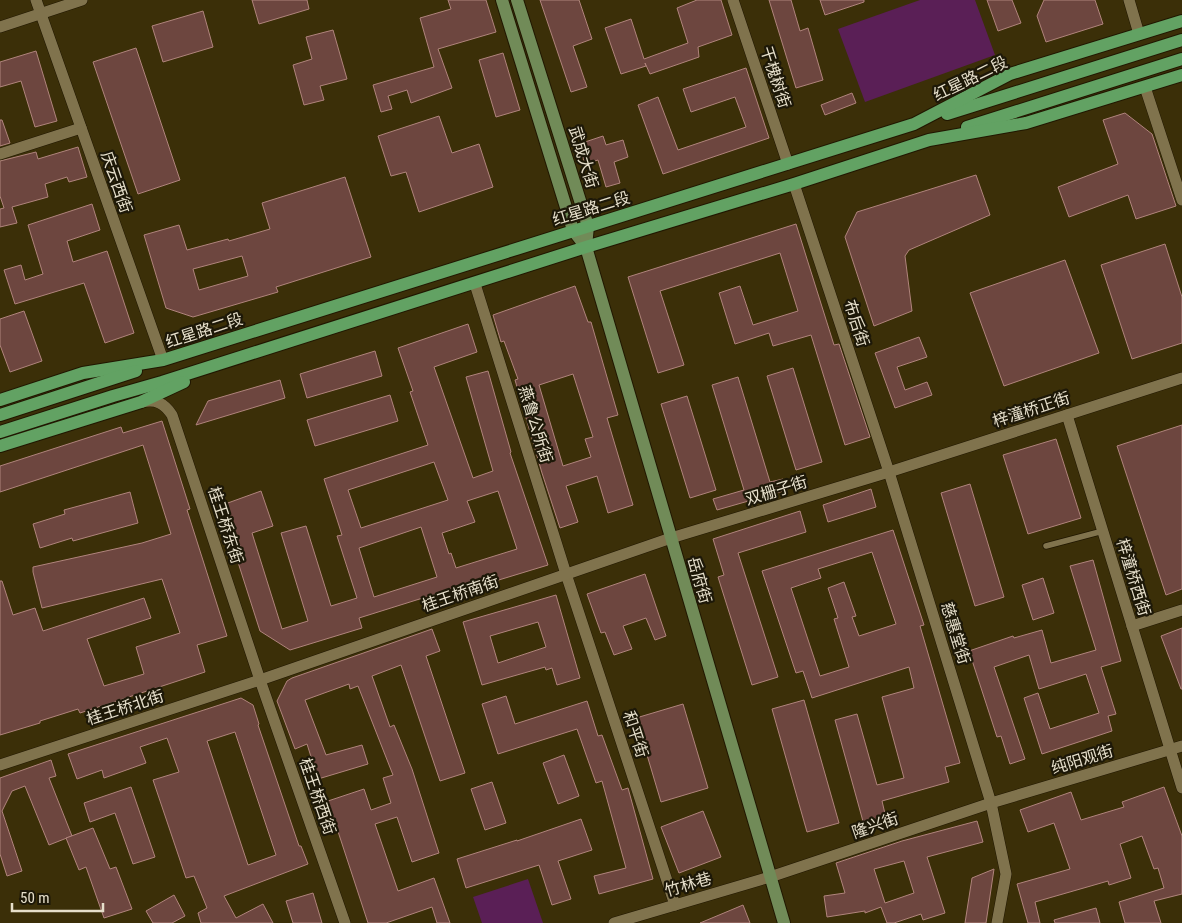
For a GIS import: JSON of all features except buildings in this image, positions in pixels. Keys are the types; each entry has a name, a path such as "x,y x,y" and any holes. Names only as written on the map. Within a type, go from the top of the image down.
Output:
{"main road":[{"name":"红星路二段","path":"0,400 83,373 163,360 914,124 1010,74 1182,21"},
{"path":"914,124 1182,40"},
{"path":"0,432 475,284 586,247 794,184 1182,59"},
{"path":"929,140 1026,123 1182,76"},
{"path":"0,446 142,402 235,359"},
{"path":"0,415 105,382 163,360"}],"street":[{"name":"庆云西街","path":"36,0 163,360"},
{"path":"0,27 82,0"},
{"name":"武成大街","path":"502,0 573,230 586,247"},
{"name":"武成大街","path":"518,0 588,226 586,247"},
{"name":"干槐树街","path":"733,0 788,164"},
{"path":"1129,0 1139,34"},
{"path":"1145,87 1182,200"},
{"path":"0,154 81,128"},
{"name":"布后街","path":"794,184 890,472"},
{"name":"岳府街","path":"586,247 784,923"},
{"name":"燕鲁公所街","path":"475,284 566,574"},
{"name":"梓潼桥正街","path":"890,472 1182,378"},
{"name":"桂王桥东街","path":"142,402 150,400 162,403 172,415 260,680"},
{"name":"梓潼桥西街","path":"1067,415 1182,788"},
{"name":"双栅子街","path":"671,538 890,472"},
{"name":"慈惠堂街","path":"890,472 991,803 1006,874 998,923"},
{"name":"桂王桥南街","path":"260,680 671,538"},
{"name":"和平街","path":"566,574 674,905"},
{"path":"1132,626 1182,610"},
{"name":"桂王桥北街","path":"0,765 260,680"},
{"name":"桂王桥西街","path":"260,680 345,923"},
{"name":"纯阳观街","path":"991,803 1182,746"},
{"name":"隆兴街","path":"770,877 991,803"},
{"name":"竹林巷","path":"614,923 770,877"}],"lane":[{"path":"1046,546 1103,531"}],"shaded area":[{"path":"920,0 975,0 995,55 865,102 838,29"},
{"path":"528,879 543,923 482,923 473,897"}]}
